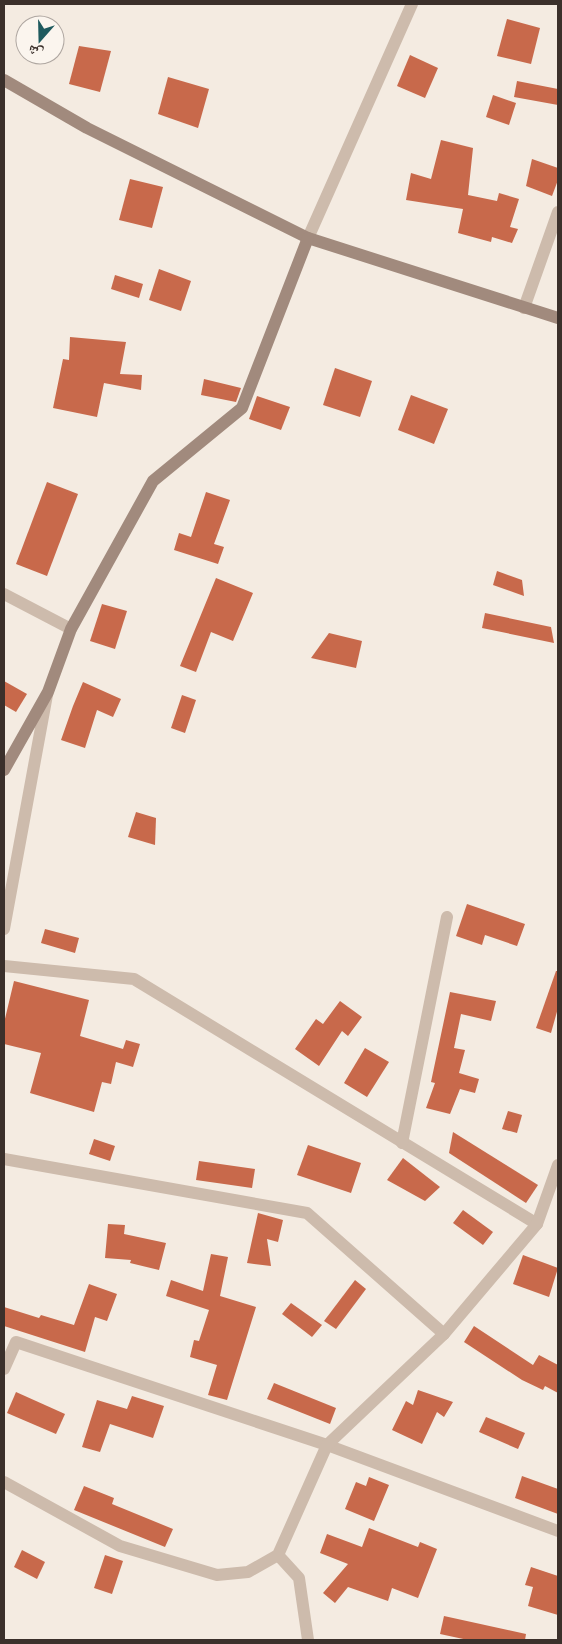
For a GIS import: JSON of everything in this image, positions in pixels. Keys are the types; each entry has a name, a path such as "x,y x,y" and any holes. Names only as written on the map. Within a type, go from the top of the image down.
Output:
{"street":[{"path":"4,770 48,692 71,629 153,481 242,408 308,238 412,4"},
{"path":"4,80 87,128 308,238 558,318"},
{"path":"524,308 558,212"},
{"path":"4,594 71,629"},
{"path":"4,929 48,692"},
{"path":"402,1143 447,917"},
{"path":"4,966 134,979 537,1224"},
{"path":"4,1159 307,1213 444,1334"},
{"path":"4,1482 120,1546 216,1576 248,1572 278,1555 327,1444 444,1334 537,1224 558,1164"},
{"path":"4,1369 16,1342 327,1444 558,1531"},
{"path":"278,1555 299,1578 308,1640"}],"building":[{"path":"507,19 540,28 531,64 497,56"},
{"path":"79,46 111,51 100,92 69,84"},
{"path":"410,55 438,68 425,98 397,86"},
{"path":"168,77 209,89 198,128 158,114"},
{"path":"517,81 558,89 558,105 514,97"},
{"path":"493,95 516,103 509,125 486,117"},
{"path":"441,140 473,148 468,195 497,201 499,193 519,199 510,227 518,229 512,243 492,237 491,242 458,233 463,209 406,200 411,173 431,179"},
{"path":"532,159 558,168 558,180 552,196 526,186"},
{"path":"130,179 163,187 152,228 119,220"},
{"path":"159,269 191,281 181,311 149,300"},
{"path":"115,275 143,284 139,298 111,289"},
{"path":"70,337 126,342 120,374 142,375 141,390 104,383 97,417 53,408 63,359 69,360"},
{"path":"335,368 372,381 360,417 323,405"},
{"path":"204,379 241,388 236,402 201,395"},
{"path":"411,395 448,409 434,444 398,430"},
{"path":"257,396 290,407 281,430 249,419"},
{"path":"47,482 78,494 47,576 16,564"},
{"path":"206,492 230,500 214,544 224,547 218,564 174,550 179,533 191,537"},
{"path":"497,571 522,580 524,596 493,585"},
{"path":"216,578 253,593 233,641 211,632 196,672 180,666"},
{"path":"102,604 127,611 115,649 90,641"},
{"path":"485,613 551,627 554,643 482,628"},
{"path":"329,633 362,641 356,668 311,658"},
{"path":"4,681 27,694 16,712 4,705"},
{"path":"83,682 121,699 113,717 97,710 85,748 61,740"},
{"path":"182,695 196,700 185,733 171,728"},
{"path":"136,812 156,818 155,845 128,837"},
{"path":"467,904 525,924 517,946 485,935 482,945 456,936"},
{"path":"45,929 79,938 75,953 41,943"},
{"path":"556,971 558,971 558,1008 551,1033 536,1028"},
{"path":"14,981 89,1000 80,1036 123,1049 126,1040 140,1044 133,1067 116,1062 111,1084 102,1082 94,1112 30,1093 41,1053 4,1044 4,1023"},
{"path":"450,992 496,1001 491,1021 461,1014 454,1048 465,1050 459,1073 479,1079 475,1093 460,1089 450,1114 426,1108 435,1083 431,1082"},
{"path":"340,1001 362,1017 348,1036 342,1031 319,1066 295,1049 316,1019 323,1024"},
{"path":"365,1048 389,1062 367,1097 344,1083"},
{"path":"508,1111 522,1115 517,1133 502,1129"},
{"path":"453,1132 538,1185 526,1203 449,1153"},
{"path":"94,1139 115,1146 110,1161 89,1154"},
{"path":"308,1145 361,1163 351,1193 297,1175"},
{"path":"403,1158 440,1187 425,1201 387,1180"},
{"path":"199,1161 255,1169 252,1188 196,1180"},
{"path":"463,1210 493,1232 483,1245 453,1223"},
{"path":"258,1213 283,1220 278,1242 267,1239 271,1266 247,1263"},
{"path":"108,1224 125,1225 124,1234 166,1243 159,1270 130,1263 131,1260 105,1258"},
{"path":"211,1254 228,1257 220,1296 256,1307 227,1400 208,1395 217,1365 190,1357 194,1340 199,1341 209,1310 166,1296 171,1280 203,1291"},
{"path":"523,1255 558,1268 549,1297 513,1284"},
{"path":"355,1280 366,1289 336,1329 324,1321"},
{"path":"89,1284 117,1294 107,1321 95,1317 85,1352 4,1326 4,1307 39,1318 41,1315 74,1325"},
{"path":"291,1303 322,1325 312,1337 282,1314"},
{"path":"474,1326 533,1365 539,1355 558,1365 558,1393 545,1386 543,1390 522,1380 464,1342"},
{"path":"274,1383 336,1408 330,1424 267,1399"},
{"path":"418,1390 453,1402 444,1417 437,1412 422,1444 392,1430 406,1401 413,1405"},
{"path":"16,1392 65,1414 56,1434 7,1413"},
{"path":"132,1396 164,1406 153,1438 110,1424 100,1452 82,1447 97,1400 127,1409"},
{"path":"486,1417 525,1433 518,1449 479,1432"},
{"path":"522,1476 558,1489 558,1514 515,1498"},
{"path":"369,1477 389,1485 374,1521 345,1509 356,1482 366,1486"},
{"path":"84,1486 114,1498 112,1504 173,1529 165,1547 74,1510"},
{"path":"369,1528 418,1547 420,1542 437,1549 418,1598 392,1588 388,1601 348,1587 335,1603 323,1593 348,1564 320,1553 327,1534 362,1547"},
{"path":"22,1550 45,1562 37,1579 14,1567"},
{"path":"105,1555 123,1561 112,1594 94,1588"},
{"path":"531,1567 558,1576 558,1615 528,1606 533,1587 525,1585"},
{"path":"444,1616 526,1634 525,1640 468,1640 440,1634"}]}
